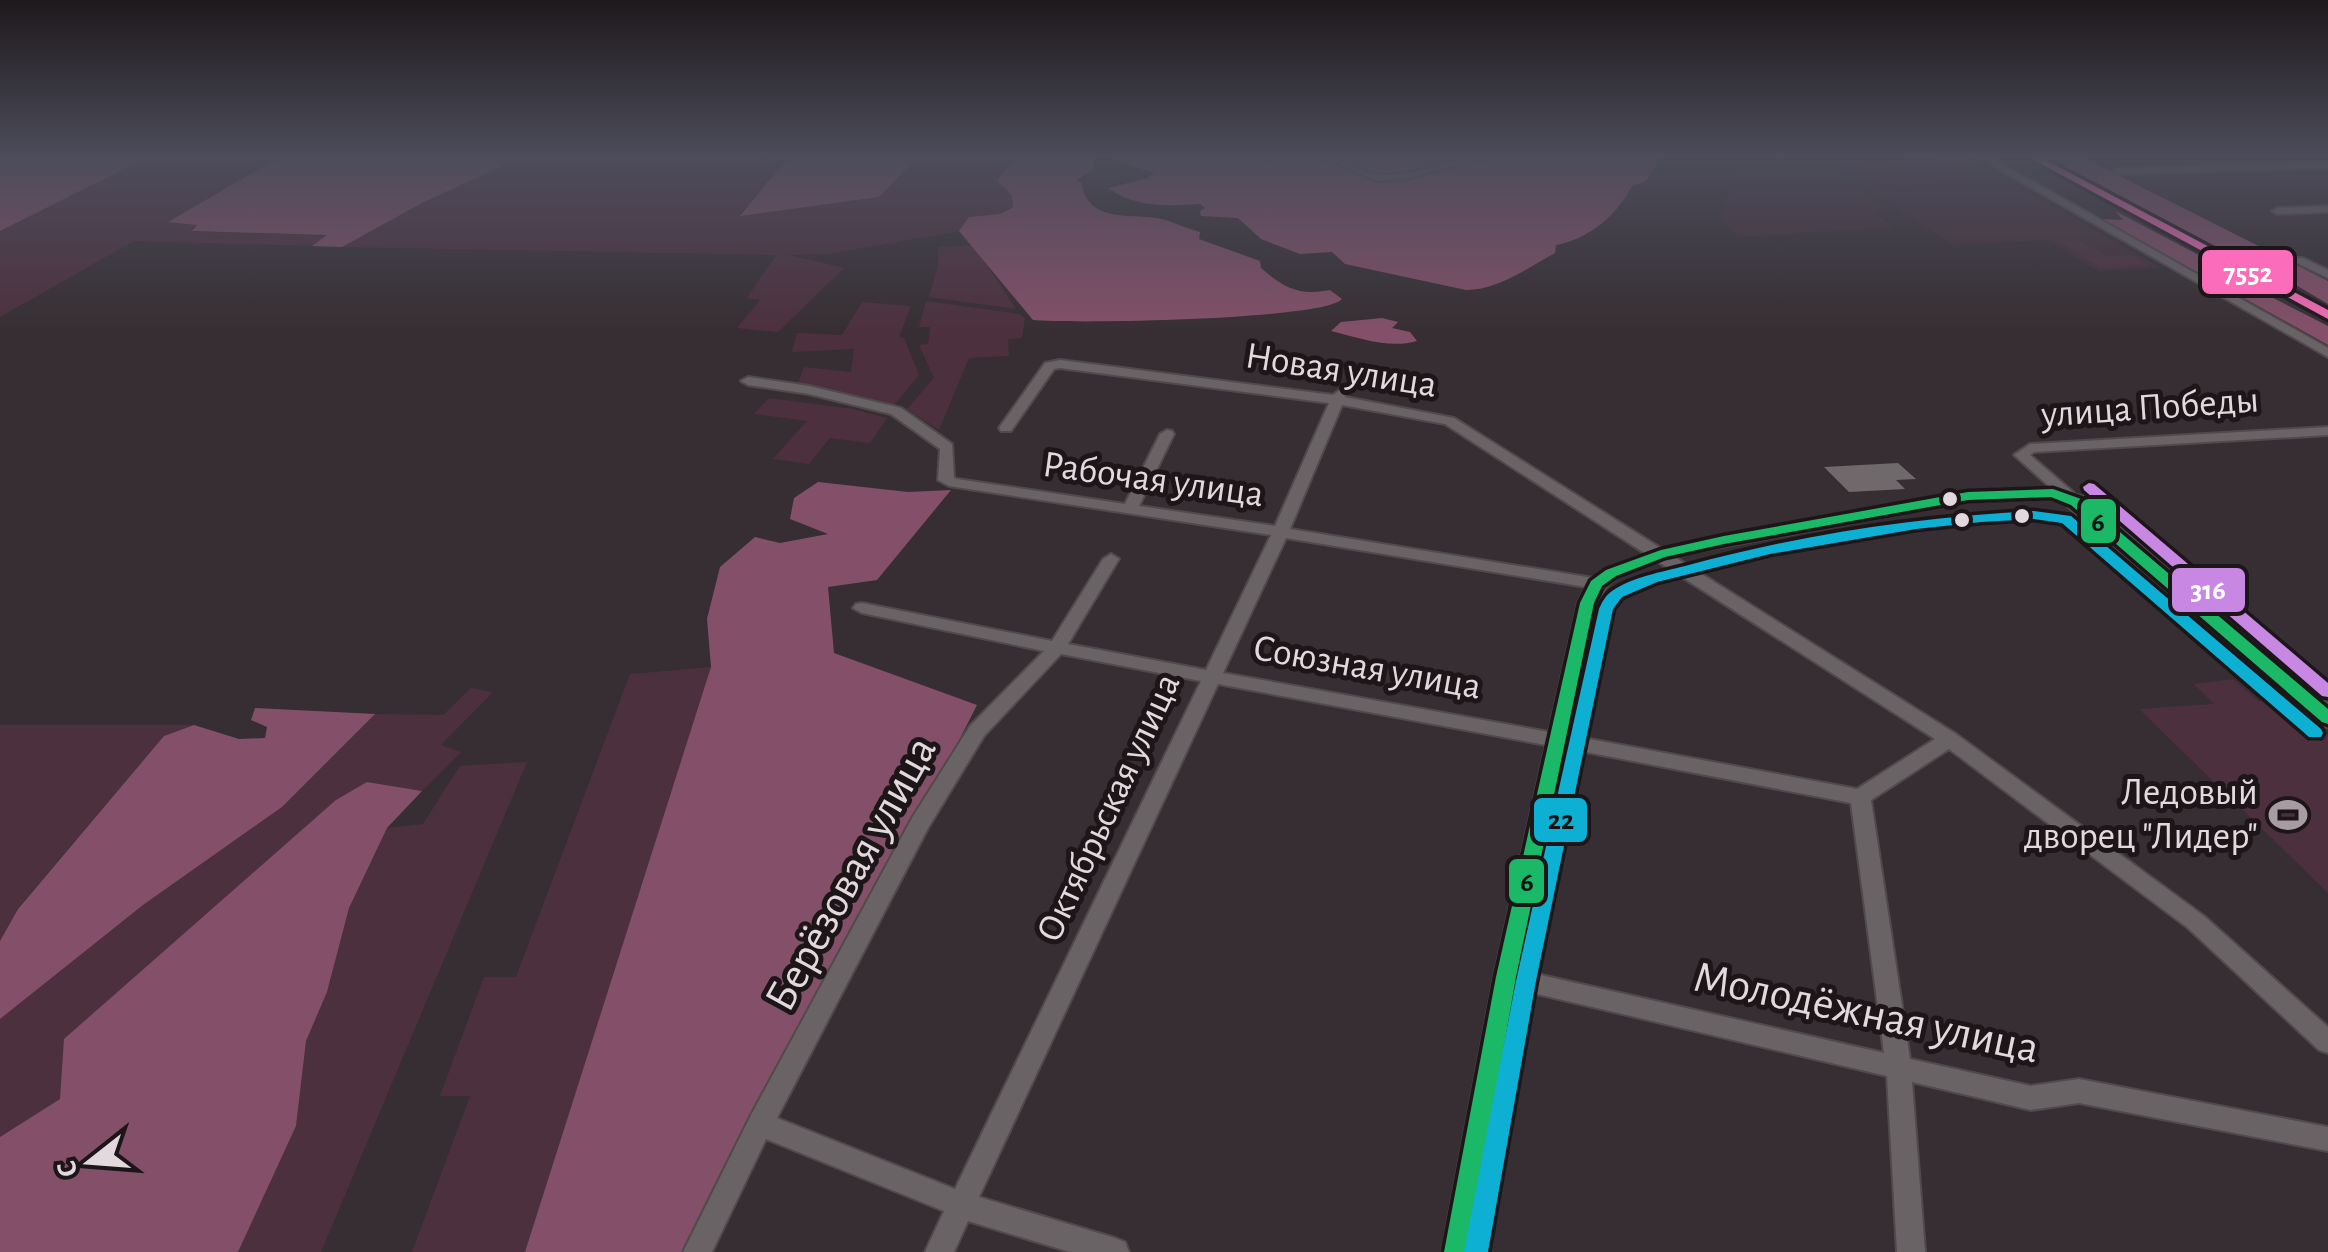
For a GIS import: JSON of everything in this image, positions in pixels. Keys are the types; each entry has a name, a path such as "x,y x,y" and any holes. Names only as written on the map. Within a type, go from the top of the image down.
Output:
{"street":[{"path":"2087,216 2328,353"},
{"path":"2328,259 2299,260 2328,275"},
{"name":"Новая улица","path":"1006,428 1050,366 1060,364 1339,397 1449,421 1949,739 2196,922 2328,1042"},
{"name":"Рабочая улица","path":"748,382 809,390 896,411 948,447 946,480 1596,584"},
{"name":"Октябрьская улица","path":"938,1252 1281,532 1339,397"},
{"name":"улица Победы","path":"2328,431 2030,448 2021,455 2328,718"},
{"path":"1130,509 1167,434"},
{"path":"1456,1252 1506,977 1587,603 1596,584 1611,573 1660,554 1968,496 2053,493 2076,502"},
{"name":"Берёзовая улица","path":"698,1252 760,1124 919,824 976,731 1056,649 1111,559"},
{"name":"Союзная улица","path":"862,608 1056,649 1211,674 1860,797"},
{"path":"1911,1252 1898,1070 1860,797 1949,739"},
{"name":"Молодёжная улица","path":"1506,977 2030,1098 2079,1091 2328,1139"},
{"path":"760,1124 961,1205 1116,1252"}],"shaded area":[{"path":"0,216 29,216 0,231"},
{"path":"29,216 178,216 170,221 198,225 194,232 329,235 312,246 134,241 0,317 0,231"},
{"path":"178,216 398,216 342,247 312,246 327,235 192,231 197,225 168,222"},
{"path":"398,216 976,216 970,217 959,231 828,254 789,255 844,268 778,332 737,328 760,300 747,298 776,255 342,247"},
{"path":"1209,216 1608,216 1590,232 1556,245 1555,253 1512,277 1466,290 1345,264 1332,252 1300,254 1261,239 1238,218"},
{"path":"1721,216 1880,216 1894,227 1739,237 1720,220"},
{"path":"1909,216 2071,216 2161,268 2099,271 2047,240 1952,245"},
{"path":"2120,216 2328,326 2328,345 2102,219 2123,220"},
{"path":"2155,216 2200,216 2328,281 2328,304 2248,257 2206,243"},
{"path":"969,217 1156,218 1200,232 1199,239 1260,261 1261,268 1285,285 1309,292 1330,290 1342,299 1292,312 1247,316 1143,321 1033,320 959,231"},
{"path":"2079,240 2106,256 2131,255 2149,266 2101,268 2058,241"},
{"path":"973,245 1016,309 929,297 938,266 938,247"},
{"path":"926,301 1025,318 1022,338 1008,339 1009,356 969,358 939,430 907,409 934,378 919,345 928,344 930,327 919,327"},
{"path":"862,302 911,306 899,337 904,338 919,375 893,406 798,383 804,367 851,372 854,349 792,352 797,333 842,335"},
{"path":"1382,318 1398,322 1392,328 1410,332 1417,341 1385,343 1331,331 1341,322"},
{"path":"769,398 853,409 887,418 870,443 830,438 809,464 773,459 807,421 754,414"},
{"path":"818,482 908,492 951,490 877,580 828,587 834,653 977,705 700,1252 525,1252 711,667 707,619 720,567 755,537 780,543 828,534 790,519 794,498"},
{"path":"712,667 525,1252 412,1252 470,1096 440,1096 484,977 516,977 630,674"},
{"name":"Ледовый дворец \"Лидер\"","path":"2233,679 2258,701 2286,699 2328,736 2328,893 2139,709 2214,704 2194,684"},
{"path":"471,688 493,692 441,745 461,752 422,791 367,782 60,1099 0,1137 0,1019 143,905 282,807 375,714 443,715"},
{"path":"255,708 375,714 282,807 143,905 0,1019 0,941 18,909 164,736 194,725 239,739 265,738 267,727 251,720"},
{"path":"0,725 194,725 164,736 18,908 0,941"},
{"path":"527,762 321,1252 238,1252 296,1126 306,1041 327,992 349,908 387,828 423,824 460,766"},
{"path":"367,782 422,791 387,828 349,908 327,992 306,1041 296,1126 238,1252 0,1252 0,1137 60,1099 64,1039 336,800"}],"building":[{"path":"1898,463 1916,479 1896,480 1905,489 1849,492 1824,467"}],"transit line":[{"name":"7552","path":"2144,216 2328,315"},
{"name":"316","path":"2089,487 2328,692"},
{"name":"6","path":"1456,1252 1506,977 1587,603 1596,584 1611,573 1661,554 1724,540 1968,496 2053,493 2076,502 2328,718"},
{"name":"22","path":"1476,1252 1526,981 1606,609 1617,594 1652,579 1705,565 1843,536 1981,518 2034,515 2066,519 2315,733"}],"place":[{"name":"Ледовый дворец \"Лидер\"","path":"2288,815"}]}
